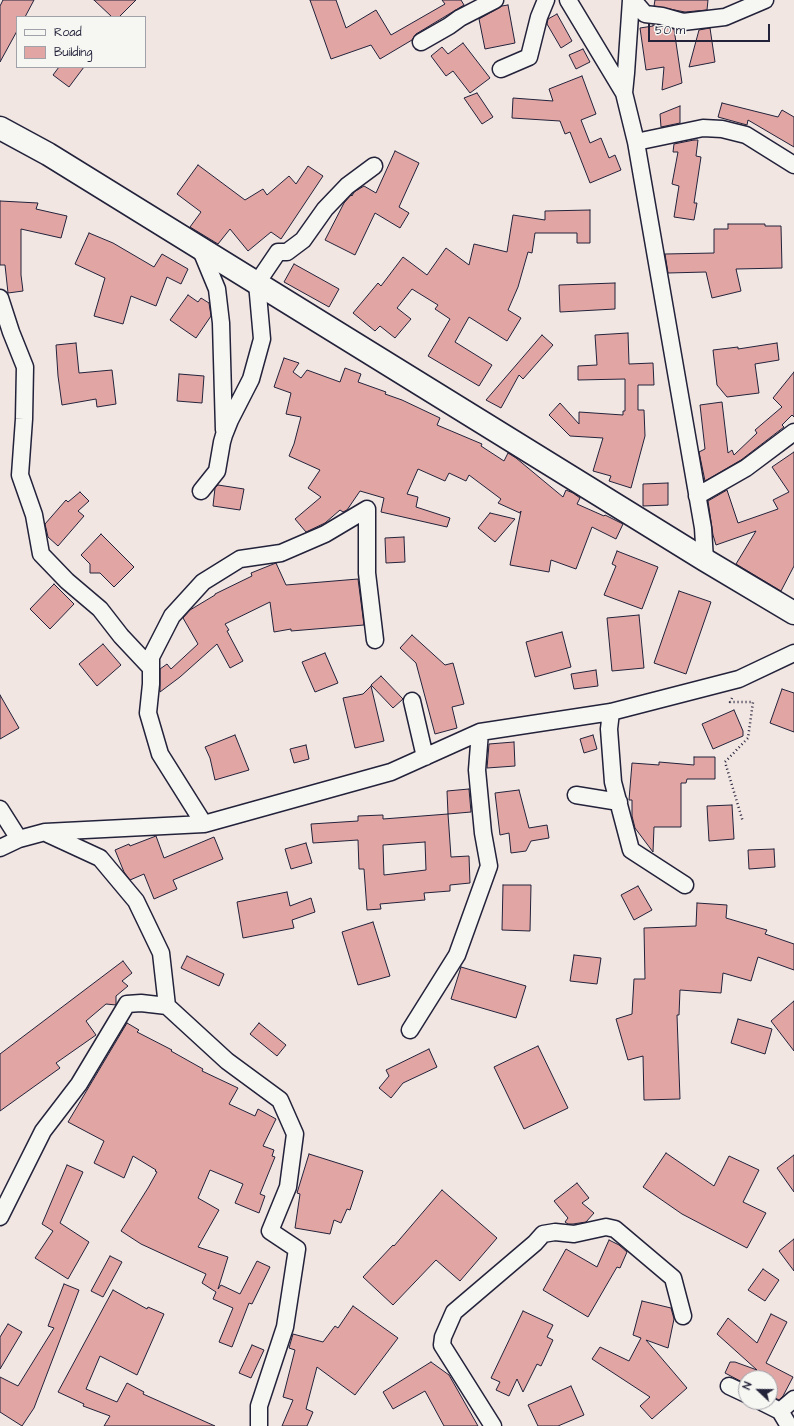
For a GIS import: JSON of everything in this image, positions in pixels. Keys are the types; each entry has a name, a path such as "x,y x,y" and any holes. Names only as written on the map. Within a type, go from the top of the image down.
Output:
{"street":[{"path":"421,42 460,18 495,0"},
{"path":"501,69 529,57 538,17 546,0"},
{"path":"568,0 624,92 636,142 703,528 704,560"},
{"path":"624,92 632,0"},
{"path":"632,0 645,14 683,22 725,17 765,0"},
{"path":"0,128 54,158 704,560 794,613"},
{"path":"636,142 703,128 722,129 746,135 794,165"},
{"path":"201,491 217,471 224,435 230,420 252,379 262,339 257,283 278,252 287,252 303,240 325,209 347,186 374,166"},
{"path":"200,248 217,289 221,323 224,435"},
{"path":"0,298 11,332 25,367 24,420 20,475 34,515 41,554 67,581 100,609 121,636 151,668"},
{"path":"697,496 746,468 794,432"},
{"path":"204,824 160,754 148,713 151,657 172,616 203,582 240,559 281,553 325,534 367,509 367,573 375,640"},
{"path":"0,848 19,839 45,832 204,824 391,772 480,732 611,712 739,679 794,653"},
{"path":"412,701 425,757"},
{"path":"611,712 609,729 613,782 631,850 685,885"},
{"path":"410,1030 457,955 489,866 483,833 477,770 480,732"},
{"path":"576,795 619,802"},
{"path":"0,809 19,839"},
{"path":"45,832 100,858 136,901 161,953 167,1006"},
{"path":"0,1217 43,1131 79,1084 127,1004 141,1003 167,1006 227,1061 280,1100 295,1134 288,1187 270,1231 297,1249 285,1327 259,1406 259,1426"},
{"path":"493,1426 442,1345 443,1337 454,1312 535,1243 543,1234 555,1232 574,1234 606,1227 615,1229 673,1278 683,1316"},
{"path":"729,1386 738,1390"},
{"path":"789,1426 780,1411 794,1399"}],"path":[{"path":"739,679 730,702 753,702 748,738 725,762 743,822"}],"building":[{"path":"3,0 34,0 26,16 16,16 16,33 0,62 0,6"},
{"path":"94,0 136,0 120,16 111,16"},
{"path":"310,0 336,0 346,28 376,10 391,35 445,4 442,0 461,0 464,5 416,34 412,40 380,59 371,45 331,59"},
{"path":"655,0 708,0 707,10 685,12 654,6"},
{"path":"508,5 515,43 485,49 479,19 502,6"},
{"path":"557,14 572,41 561,48 547,24 548,19"},
{"path":"653,25 674,29 682,83 662,90 664,67 646,70 640,28"},
{"path":"710,28 715,62 689,67 699,30"},
{"path":"463,43 490,78 470,93 453,71 446,76 431,56 442,47 448,54"},
{"path":"583,49 590,62 576,69 569,55"},
{"path":"58,68 83,68 69,87 53,75"},
{"path":"582,76 596,114 581,120 590,143 601,138 609,158 615,155 621,170 590,183 570,132 565,134 560,121 512,118 513,98 553,101 549,89"},
{"path":"477,93 493,117 482,124 464,98"},
{"path":"722,103 778,117 782,110 794,117 794,147 748,120 747,125 718,117"},
{"path":"680,106 680,123 661,127 660,114"},
{"path":"698,140 696,156 701,157 694,203 697,203 694,220 674,217 679,186 672,184 678,152 673,152 674,144"},
{"path":"395,151 419,163 399,207 409,213 400,228 375,213 355,255 325,240 344,203 351,195 352,196 354,192 364,186 376,193"},
{"path":"198,165 245,200 263,189 267,195 289,176 296,184 308,166 323,176 281,239 271,232 248,251 230,229 218,244 190,227 201,212 177,194"},
{"path":"0,201 38,203 36,209 67,216 61,238 21,229 21,275 23,291 8,293 5,265 0,265"},
{"path":"590,210 590,243 577,243 577,233 535,233 532,253 528,252 518,287 508,310 521,318 507,341 469,317 455,342 492,365 479,386 428,356 450,319 435,309 438,305 412,289 397,308 411,319 395,338 380,326 375,331 353,313 378,283 381,286 403,257 427,275 446,248 469,265 474,244 507,252 513,215 545,220 545,211"},
{"path":"728,224 765,224 765,226 781,226 782,268 736,269 741,291 712,298 706,272 668,273 665,254 714,253 714,229 728,229"},
{"path":"89,233 113,243 154,267 162,254 188,269 181,284 167,277 156,306 131,296 123,324 94,316 105,278 75,264"},
{"path":"294,264 339,289 329,307 284,282"},
{"path":"615,283 615,309 560,312 559,285"},
{"path":"188,295 198,302 201,298 209,303 211,316 196,338 170,320"},
{"path":"628,333 629,364 653,363 654,385 638,385 638,410 644,410 645,436 631,488 609,481 611,476 593,471 603,438 570,436 549,415 560,403 579,424 579,412 623,415 623,411 625,411 625,379 578,380 578,366 597,365 595,335"},
{"path":"542,335 553,345 523,379 519,375 501,408 486,400"},
{"path":"76,343 79,373 112,370 116,404 97,407 96,399 62,405 56,345"},
{"path":"777,343 779,360 755,364 759,393 727,397 717,385 713,350 738,347 738,349"},
{"path":"284,358 299,363 293,372 301,378 307,370 340,382 345,368 361,374 358,382 386,392 385,394 402,400 440,418 437,425 482,444 481,446 504,461 508,453 563,497 566,490 573,493 580,498 577,504 623,524 616,539 592,527 576,569 551,560 549,572 510,565 521,511 520,513 498,503 501,499 469,475 466,481 449,473 445,481 418,469 407,494 418,497 416,507 450,518 447,527 381,512 384,498 360,491 347,510 343,512 340,510 325,523 306,532 295,519 321,497 308,488 320,470 289,456 294,444 301,417 286,414 291,393 274,387"},
{"path":"794,372 794,417 792,415 782,425 784,427 741,460 705,481 699,452 705,449 700,405 722,402 728,453 732,450 734,455 757,433 755,430 782,407 773,398"},
{"path":"179,374 204,376 202,403 177,401"},
{"path":"794,452 794,566 781,591 736,564 756,531 716,545 708,501 727,490 738,523 778,509 773,500 789,492 772,467"},
{"path":"668,483 668,505 643,506 643,484"},
{"path":"218,485 244,489 240,510 213,506 215,488"},
{"path":"80,492 89,501 78,511 84,516 58,546 48,537 45,524 66,500 68,502"},
{"path":"490,513 515,519 495,542 478,528"},
{"path":"101,534 134,567 114,587 100,573 90,573 90,564 81,555"},
{"path":"404,537 405,562 386,563 385,538"},
{"path":"617,551 658,567 642,609 604,595 616,566 612,564"},
{"path":"276,563 286,585 358,579 364,625 291,631 291,629 274,632 270,602 225,624 229,630 227,631 243,661 230,668 217,644 180,677 160,692 160,669 167,664 171,669 198,644 183,618 190,610 215,594 252,576 251,573"},
{"path":"54,584 74,604 50,629 30,609"},
{"path":"679,591 711,602 686,674 654,663"},
{"path":"639,615 644,668 612,671 607,618"},
{"path":"562,632 571,667 535,677 526,642"},
{"path":"412,635 445,665 453,663 464,704 452,707 457,728 435,734 416,663 400,648"},
{"path":"103,644 121,665 97,686 79,664"},
{"path":"325,653 338,683 315,692 302,662"},
{"path":"596,670 598,686 574,689 571,674"},
{"path":"381,676 403,699 393,708 371,685"},
{"path":"371,686 384,741 355,748 343,698 363,694"},
{"path":"782,689 794,693 794,732 770,723"},
{"path":"0,695 19,728 0,739"},
{"path":"734,710 743,731 743,736 713,749 702,724"},
{"path":"235,735 249,770 215,780 210,758 205,747"},
{"path":"593,735 597,749 584,753 580,739"},
{"path":"514,742 515,766 487,768 489,744"},
{"path":"306,745 309,759 294,763 290,749"},
{"path":"694,757 715,757 715,779 687,779 686,783 681,783 681,827 654,827 653,852 635,828 632,816 632,800 629,800 632,763 659,765 659,762 694,765"},
{"path":"469,789 471,812 448,814 447,791"},
{"path":"519,790 529,828 547,825 549,838 531,841 526,851 511,853 509,833 500,835 495,793"},
{"path":"732,805 734,839 709,841 707,806"},
{"path":"448,814 451,857 469,856 470,883 450,885 450,891 424,893 425,900 380,904 381,909 367,910 364,869 359,869 358,840 313,843 311,824 358,821 358,816 383,815 383,819","holes":["425,842 426,870 384,875 383,845"]},
{"path":"156,836 164,858 214,837 223,859 173,880 177,889 154,899 144,874 130,880 124,872 115,850"},
{"path":"306,843 312,863 291,869 285,849"},
{"path":"774,849 775,867 749,869 748,850"},
{"path":"503,885 531,885 530,931 502,930"},
{"path":"638,886 652,910 634,920 621,895"},
{"path":"287,892 290,906 311,898 315,912 292,920 294,928 243,938 237,902"},
{"path":"697,903 727,905 726,918 767,930 765,934 794,944 794,970 758,957 751,981 723,973 721,993 680,990 679,1015 677,1015 680,1099 644,1100 643,1056 628,1060 616,1019 632,1014 634,979 645,979 644,928 696,926"},
{"path":"373,922 390,976 358,985 342,932"},
{"path":"574,955 601,958 597,984 570,981"},
{"path":"187,956 224,974 219,986 181,968"},
{"path":"123,961 132,973 122,981 128,986 116,996 116,1005 106,1004 86,1021 96,1035 56,1063 60,1068 0,1111 0,1054"},
{"path":"461,967 526,986 516,1018 451,999"},
{"path":"794,1001 794,1051 771,1021"},
{"path":"738,1019 772,1029 765,1054 731,1043"},
{"path":"127,1023 139,1030 137,1032 172,1050 171,1051 203,1069 202,1071 238,1088 229,1104 255,1116 258,1109 276,1119 263,1146 274,1150 272,1156 275,1157 260,1194 265,1196 259,1213 235,1203 243,1184 210,1170 198,1198 219,1210 198,1247 228,1257 218,1289 221,1285 240,1294 257,1261 270,1267 252,1304 249,1303 232,1347 219,1342 233,1308 213,1299 216,1292 202,1283 206,1274 141,1244 121,1231 148,1188 157,1172 155,1171 156,1170 133,1156 124,1178 94,1163 104,1141 68,1122"},
{"path":"259,1023 286,1045 277,1056 250,1034"},
{"path":"538,1046 568,1108 524,1129 494,1067"},
{"path":"429,1049 437,1067 403,1083 391,1098 379,1088 389,1076 386,1070"},
{"path":"666,1153 714,1186 729,1156 759,1170 743,1202 766,1213 747,1248 682,1214 643,1187"},
{"path":"309,1154 363,1171 350,1210 347,1209 341,1223 334,1220 330,1234 295,1228 300,1194 297,1193"},
{"path":"794,1155 794,1192 777,1168"},
{"path":"67,1165 83,1172 60,1223 89,1242 68,1279 35,1258 53,1231 42,1224"},
{"path":"577,1183 589,1198 582,1203 594,1213 586,1222 568,1224 565,1222 568,1218 554,1201"},
{"path":"442,1190 497,1238 460,1281 436,1260 393,1305 363,1277 393,1245 394,1246"},
{"path":"794,1239 794,1271 779,1251"},
{"path":"609,1240 619,1245 627,1252 620,1268 617,1267 588,1317 543,1290 566,1249 597,1267"},
{"path":"110,1256 122,1262 103,1297 91,1291"},
{"path":"763,1269 779,1280 765,1301 748,1290"},
{"path":"64,1284 79,1290 34,1408 22,1426 0,1412 0,1377 18,1386 54,1328 48,1326"},
{"path":"113,1290 147,1309 148,1307 164,1314 137,1375 100,1356 86,1389 117,1402 127,1383 144,1392 143,1394 215,1426 104,1426 110,1416 83,1406 84,1404 58,1392"},
{"path":"642,1301 671,1308 674,1319 668,1348 646,1340 687,1388 652,1419 640,1406 650,1397 592,1359 600,1347 629,1361 641,1338 633,1335"},
{"path":"353,1306 398,1338 355,1395 317,1367 306,1409 313,1412 307,1426 282,1426 293,1400 283,1397 295,1350 289,1348 293,1334 323,1342 335,1326 338,1328"},
{"path":"523,1311 553,1325 547,1337 553,1340 541,1366 537,1364 523,1392 517,1379 509,1396 496,1390 500,1382 491,1378"},
{"path":"771,1314 787,1322 766,1363 793,1377 783,1396 779,1400 778,1370 757,1370 717,1334 728,1318 757,1343"},
{"path":"8,1324 22,1332 0,1369 0,1337"},
{"path":"252,1345 264,1350 251,1378 239,1373"},
{"path":"431,1362 449,1375 478,1426 444,1426 425,1391 393,1409 383,1392"},
{"path":"730,1362 735,1362 757,1370 738,1370 738,1380 725,1373"},
{"path":"571,1386 584,1415 558,1426 538,1426 528,1405"}]}
